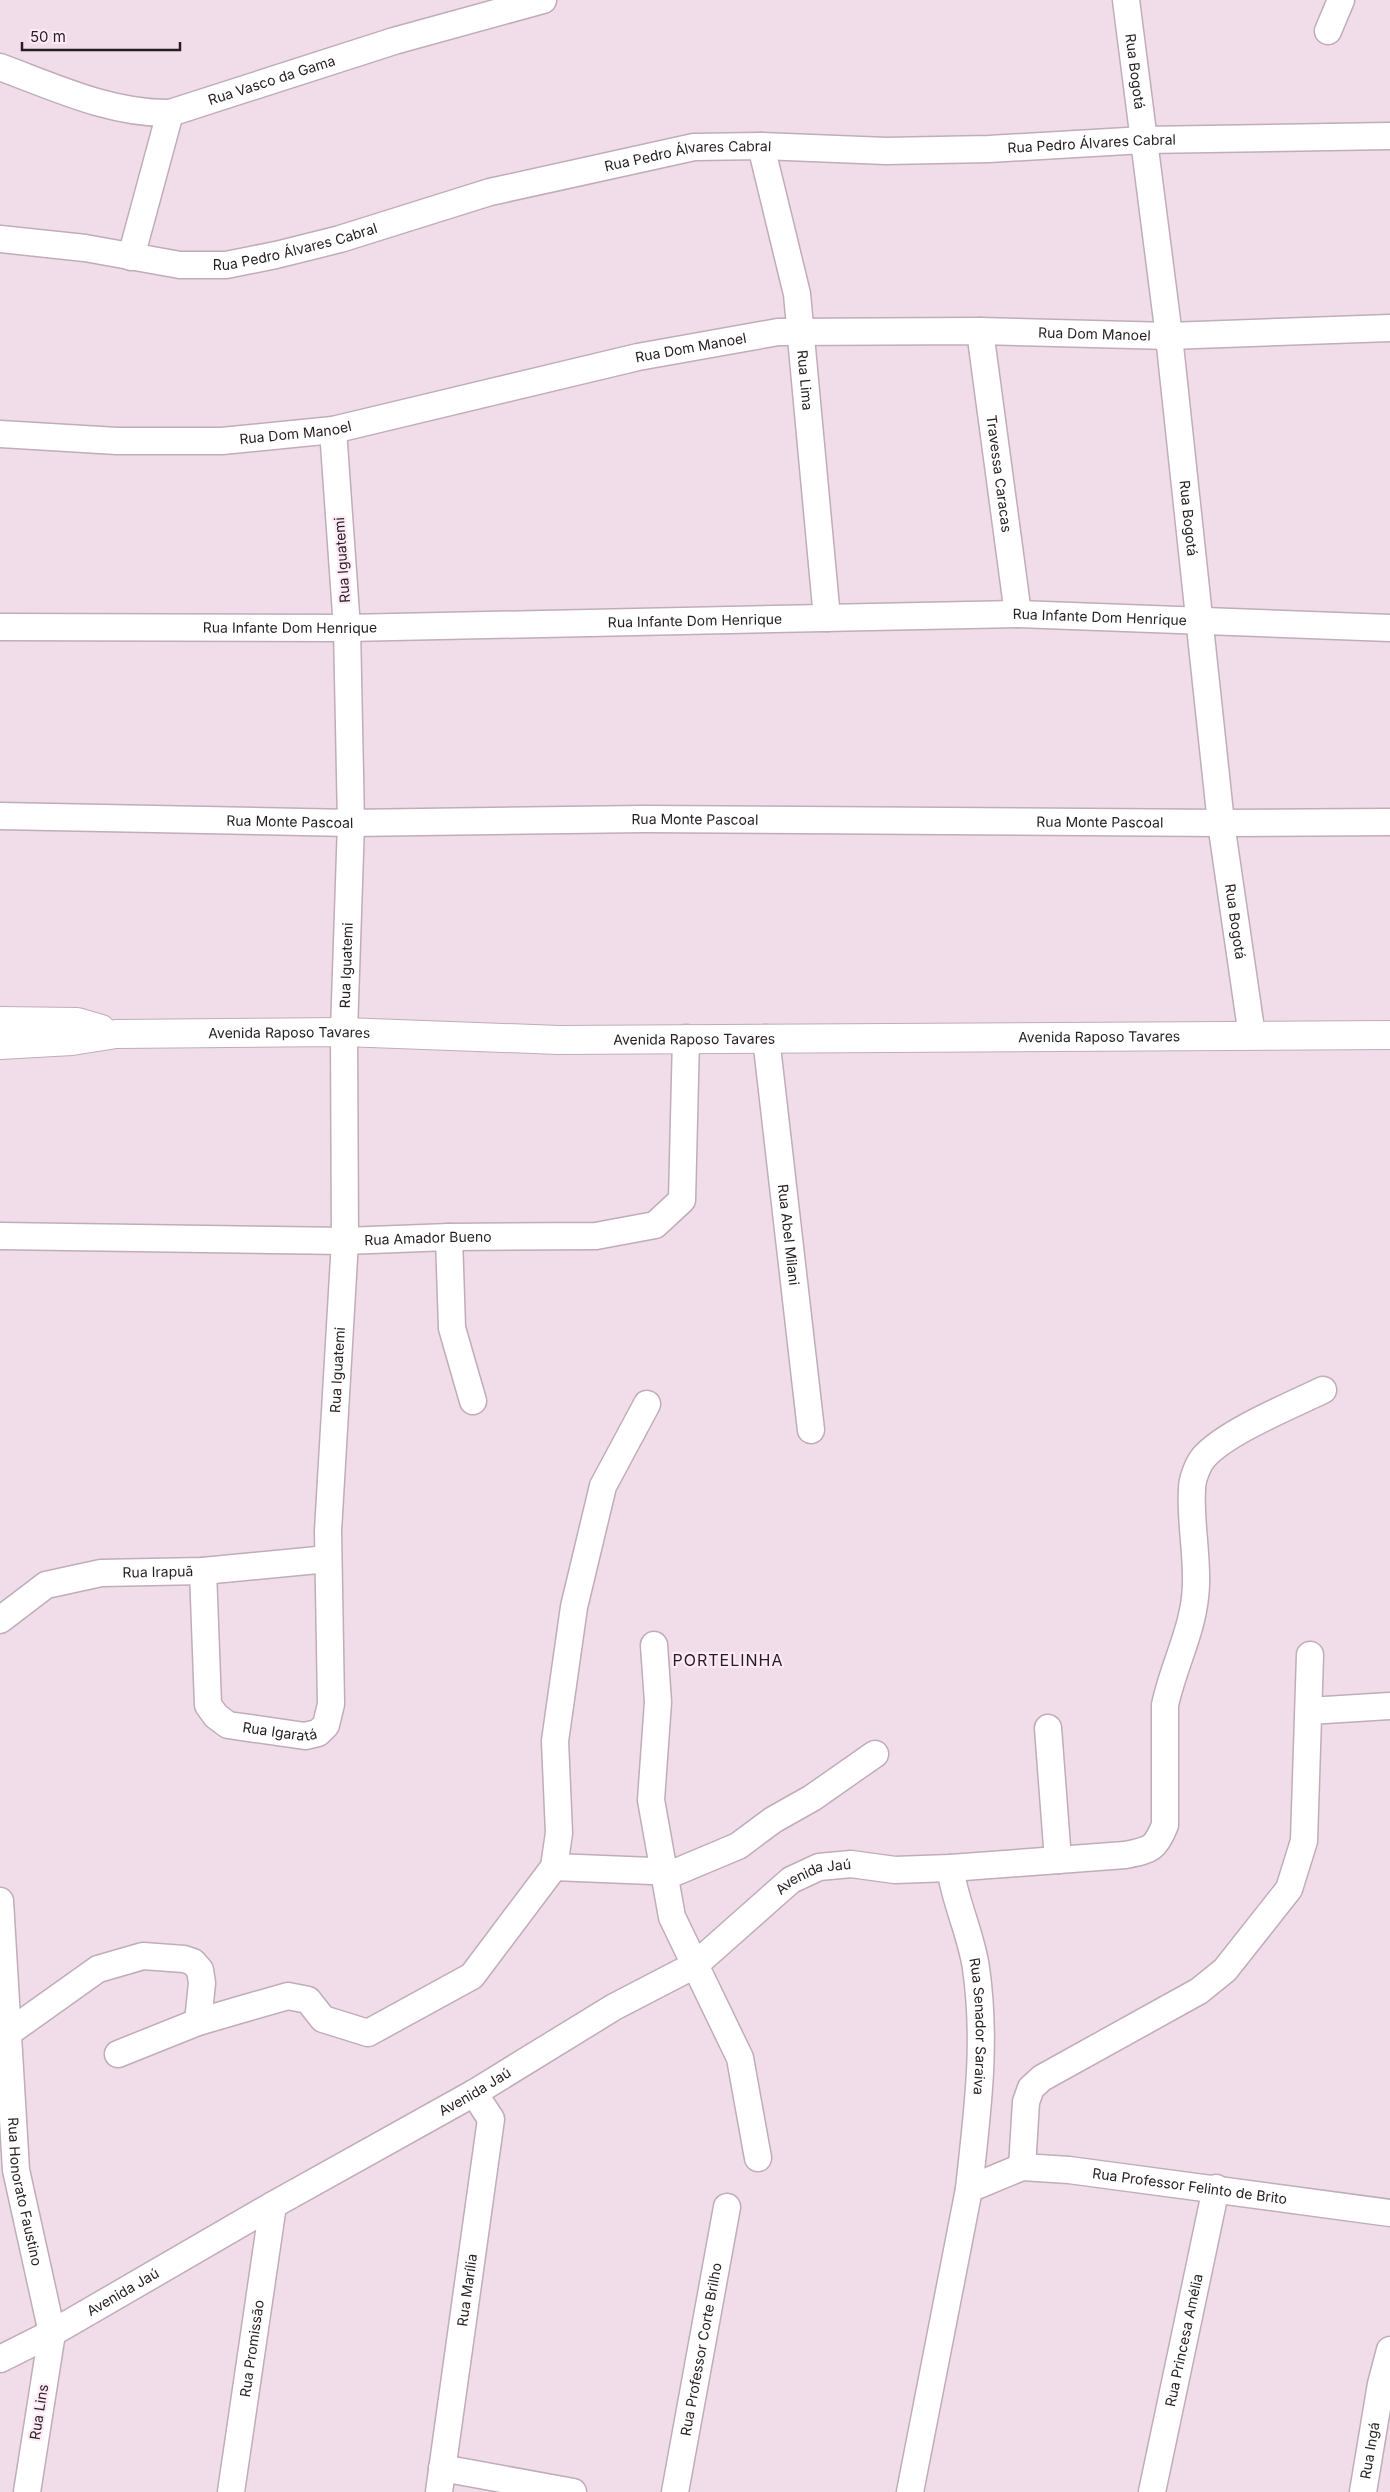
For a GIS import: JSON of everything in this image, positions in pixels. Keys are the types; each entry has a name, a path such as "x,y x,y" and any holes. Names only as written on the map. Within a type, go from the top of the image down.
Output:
{"main road":[{"path":"0,1021 77,1022 116,1034"},
{"name":"Avenida Raposo Tavares","path":"0,1045 72,1041 116,1034 344,1032 559,1040 1390,1035"}],"street":[{"name":"Rua Vasco da Gama","path":"0,67 114,107 144,114 170,113 394,41 543,0"},
{"name":"Rua Bogotá","path":"1126,0 1169,336 1221,823 1252,1036"},
{"path":"1328,31 1341,0"},
{"path":"130,257 170,113"},
{"name":"Rua Pedro Álvares Cabral","path":"0,239 85,248 180,265 226,265 340,239 490,192 684,149 761,146 895,151 989,149 1144,140 1390,136"},
{"name":"Rua Lima","path":"761,146 797,294 827,618"},
{"name":"Rua Dom Manoel","path":"0,434 117,441 222,441 333,430 638,357 778,332 980,331 1169,336 1390,328"},
{"name":"Travessa Caracas","path":"980,331 1018,614"},
{"name":"Rua Iguatemi","path":"328,1560 345,1241 344,1032 351,823 347,628 333,430"},
{"name":"Rua Infante Dom Henrique","path":"0,627 347,628 1018,614 1390,628"},
{"name":"Rua Monte Pascoal","path":"0,816 351,823 644,819 1221,823 1390,822"},
{"name":"Rua Amador Bueno","path":"0,1236 345,1241 449,1237 596,1236 654,1225 682,1200 686,1038"},
{"name":"Rua Abel Milani","path":"766,1038 811,1430"},
{"path":"449,1237 452,1328 473,1401"},
{"name":"Avenida Jaú","path":"0,2358 52,2333 273,2205 474,2093 614,2007 695,1965 791,1880 819,1867 851,1864 895,1870 950,1868 1125,1855 1150,1850 1158,1842 1165,1825 1165,1705 1169,1686 1188,1638 1196,1584 1192,1487 1197,1471 1204,1458 1221,1443 1323,1390"},
{"path":"118,2054 198,2022 288,1996 308,2000 323,2019 368,2032 472,1976 554,1867 559,1833 556,1741 574,1607 603,1486 647,1404"},
{"name":"Rua Irapuã","path":"0,1620 46,1585 101,1573 203,1571 328,1560"},
{"name":"Rua Igaratá","path":"203,1571 208,1705 216,1716 228,1725 305,1736 318,1733 326,1725 331,1704 328,1560"},
{"path":"654,1645 658,1702 651,1800 672,1917 740,2058 758,2158"},
{"path":"1022,2167 1026,2102 1031,2088 1042,2078 1199,1991 1225,1970 1289,1889 1304,1842 1310,1655"},
{"path":"1309,1711 1390,1706"},
{"path":"1048,1728 1058,1860"},
{"path":"554,1867 676,1872 738,1846 773,1820 812,1798 875,1754"},
{"name":"Rua Senador Saraiva","path":"910,2492 980,2183 982,2022 976,1966 953,1888 950,1868"},
{"name":"Rua Honorato Faustino","path":"0,1901 8,2033 6,2088 8,2174 52,2333"},
{"path":"8,2033 98,1969 143,1956 184,1958 193,1962 200,1970 202,1983 198,2022"},
{"name":"Rua Marília","path":"440,2480 491,2119 474,2093"},
{"name":"Rua Professor Felinto de Brito","path":"980,2183 1022,2167 1069,2170 1390,2212"},
{"name":"Rua Princesa Amélia","path":"1152,2492 1216,2188"},
{"name":"Rua Promissão","path":"231,2492 273,2205"},
{"name":"Rua Professor Corte Brilho","path":"675,2492 727,2207"},
{"name":"Rua Lins","path":"26,2492 52,2333"},
{"name":"Rua Ingá","path":"1364,2492 1381,2384 1390,2350"},
{"path":"440,2480 573,2492"}],"district":[{"name":"PORTELINHA","path":"728,1660"}]}
